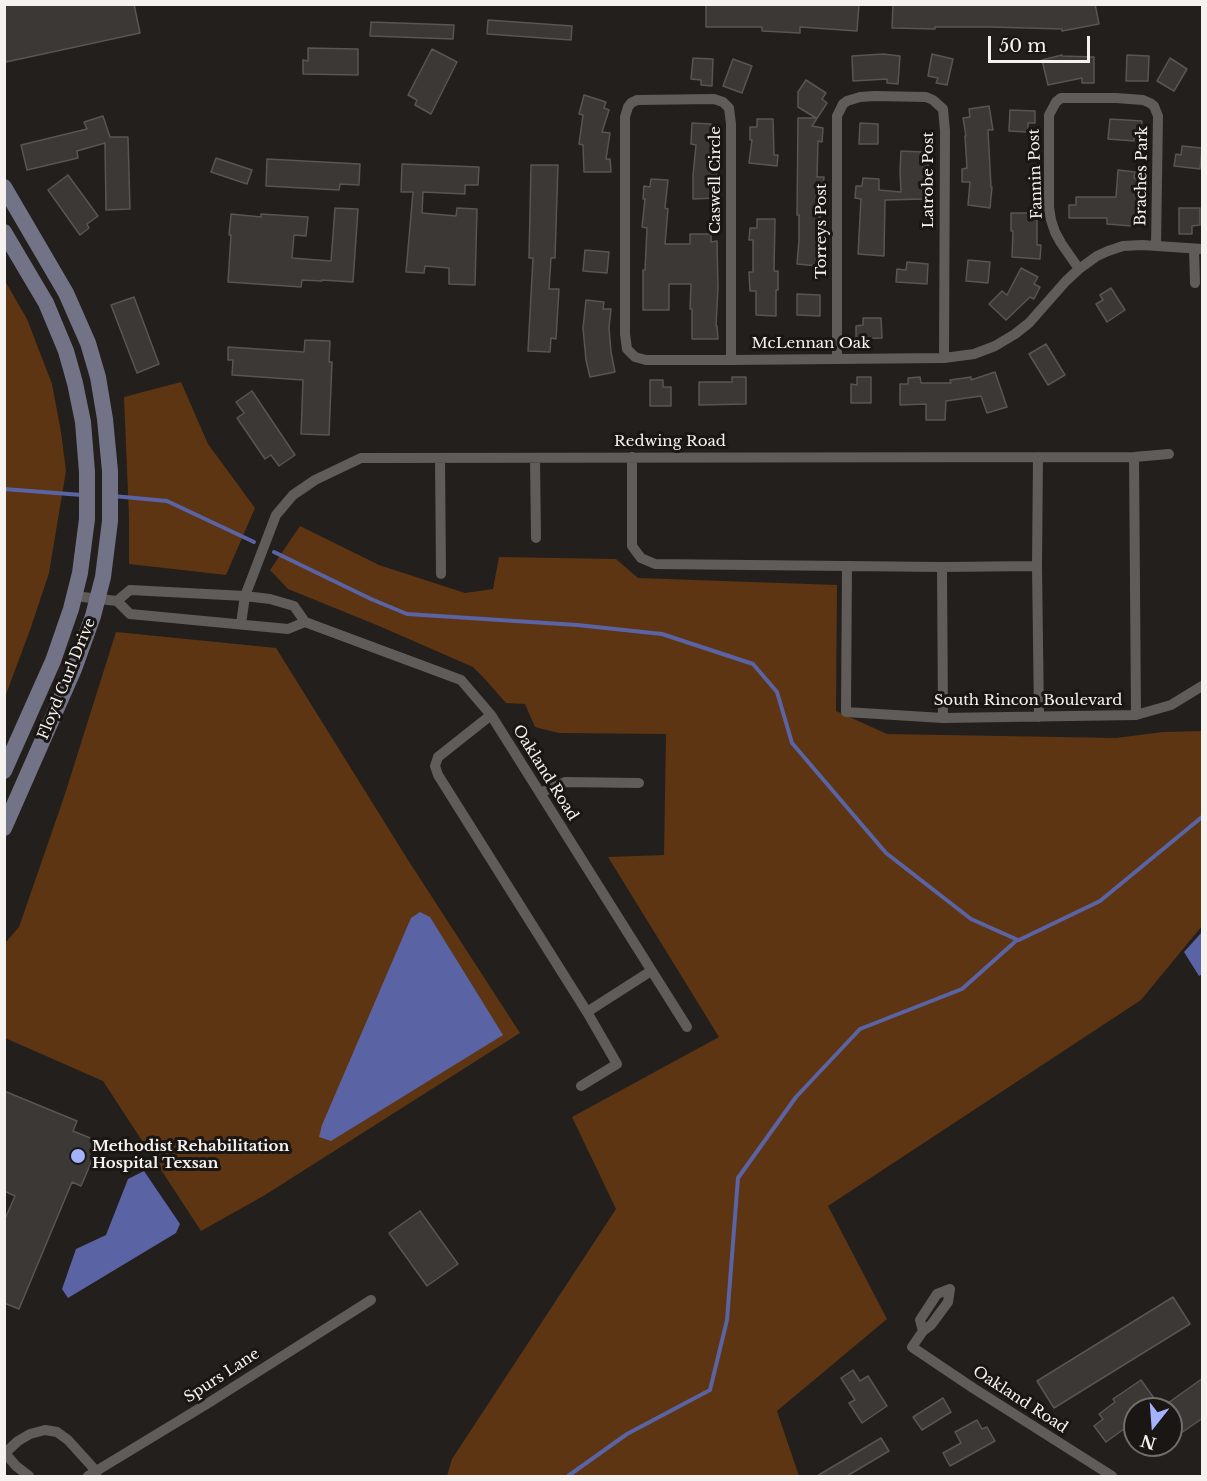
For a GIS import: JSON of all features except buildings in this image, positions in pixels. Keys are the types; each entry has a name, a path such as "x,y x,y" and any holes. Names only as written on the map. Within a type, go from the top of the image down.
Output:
{"street":[{"name":"Latrobe Post","path":"843,104 860,97 926,97 943,109 945,131 944,358"},
{"name":"Braches Park","path":"1053,108 1061,98 1143,100 1154,106 1158,116 1156,246"},
{"name":"Caswell Circle","path":"628,107 637,100 714,99 723,102 729,108 731,124 731,360"},
{"name":"Torreys Post","path":"837,359 837,116 843,104"},
{"name":"McLennan Oak","path":"628,107 625,117 625,334 627,349 635,357 646,360 944,358 974,354 995,346 1029,323 1066,281 1097,256 1123,246 1198,249"},
{"name":"Fannin Post","path":"1053,108 1048,124 1051,220 1061,243 1079,269"},
{"name":"Floyd Curl Drive","path":"4,187 66,293 88,343 98,377 110,471 110,521 103,577 93,616 74,669 4,828"},
{"name":"Floyd Curl Drive","path":"4,232 46,303 66,351 83,422 87,472 87,519 80,573 74,596 52,661 4,771"},
{"path":"1195,283 1198,249"},
{"name":"Redwing Road","path":"241,624 245,596 276,515 293,495 315,480 361,458 1134,457 1169,454"},
{"path":"632,457 632,546 641,558 655,564 1038,566"},
{"path":"1038,457 1039,717"},
{"path":"1134,457 1136,715"},
{"path":"440,458 441,574"},
{"path":"535,458 536,538"},
{"name":"South Rincon Boulevard","path":"847,566 846,712 943,718 1136,715 1171,705 1203,686"},
{"path":"942,567 943,718"},
{"name":"Oakland Road","path":"117,601 130,590 270,599 294,606 305,622 461,680 491,715 687,1028"},
{"path":"74,596 117,601 130,614 288,629 305,622"},
{"path":"491,715 438,757 435,766 438,775 587,1012 617,1064 581,1086"},
{"path":"540,793 565,782 639,783"},
{"path":"587,1012 651,972"},
{"name":"Spurs Lane","path":"93,1474 371,1300"},
{"name":"Oakland Road","path":"922,1331 912,1347 1112,1476"},
{"path":"29,1476 16,1466 5,1452 30,1434 45,1430 57,1432 68,1440 93,1474"}],"shaded area":[{"path":"5,281 27,319 52,384 66,471 49,573 5,697"},
{"path":"181,382 208,444 255,508 226,575 129,564 124,397"},
{"path":"300,526 379,565 465,593 493,589 499,557 616,559 638,578 837,585 836,711 887,734 1116,738 1163,732 1202,731 1202,926 1141,1000 828,1206 887,1319 777,1411 799,1476 447,1476 452,1459 616,1209 572,1117 719,1037 608,857 664,855 666,734 559,733 535,727 525,704 506,703 473,667 288,589 270,570"},
{"path":"116,632 276,648 408,860 520,1033 265,1195 201,1231 103,1081 5,1038 5,943 19,927 64,797"}],"water":[{"path":"420,912 430,917 503,1035 331,1141 319,1137 322,1125 411,918"},
{"path":"1202,932 1202,974 1199,976 1184,952"},
{"path":"144,1171 180,1224 176,1233 68,1298 62,1289 76,1249 106,1235 128,1179"}],"waterway":[{"path":"4,489 82,495"},
{"path":"113,496 167,501 254,542"},
{"path":"274,552 407,614 577,625 662,634 753,664 777,692 792,743 886,853 971,919 1018,940"},
{"path":"568,1476 627,1434 710,1390 727,1320 738,1178 796,1097 860,1029 962,989 1017,940 1100,901 1202,817"}],"place":[{"name":"Methodist Rehabilitation Hospital Texsan","path":"78,1156"}]}
